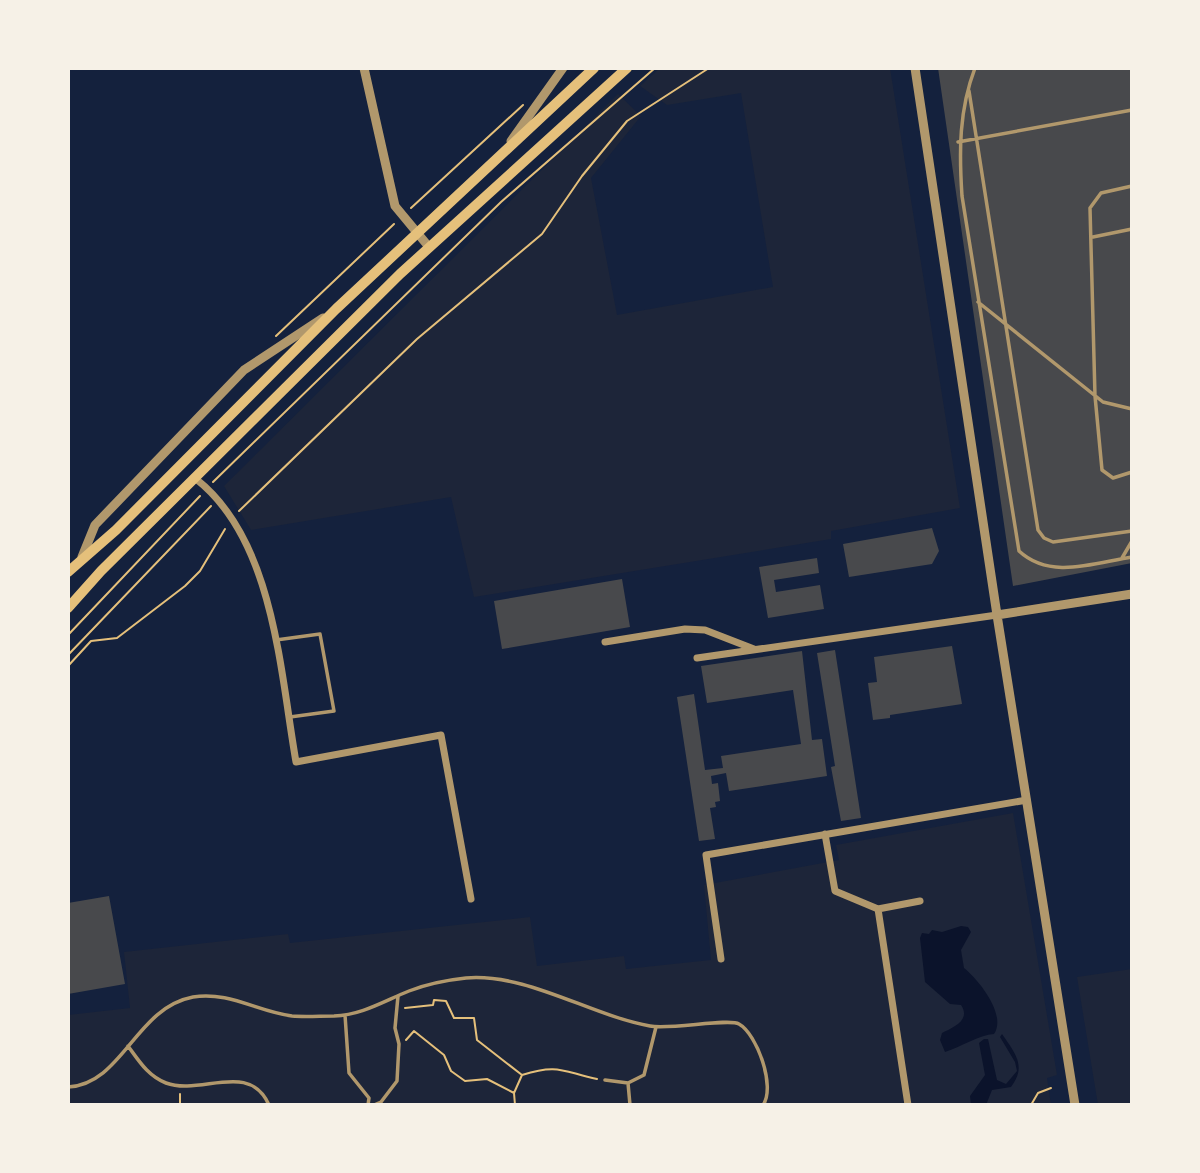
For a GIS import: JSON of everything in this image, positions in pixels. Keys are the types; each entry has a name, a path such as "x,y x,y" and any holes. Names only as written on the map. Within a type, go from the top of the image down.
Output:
{"main road":[{"path":"68,572 116,530 336,309 594,68"},
{"path":"68,608 101,571 196,479 251,421 429,247 627,68"}],"street":[{"path":"364,68 396,206 429,247"},
{"path":"504,151 563,68"},
{"path":"915,68 997,615 1075,1105"},
{"path":"82,557 95,525 244,370 336,309"},
{"path":"196,479 219,497 232,517 264,586 296,762 441,735 471,899"},
{"path":"697,658 1132,594"},
{"path":"605,642 685,629 705,630 755,649"},
{"path":"721,959 706,855 1027,800"},
{"path":"825,834 835,891 878,909 920,901"},
{"path":"878,909 908,1105"}],"lane":[{"path":"975,68 968,85 958,142 961,196 1019,551 1033,564 1060,568 1132,557"},
{"path":"968,85 1038,530 1044,538 1053,542 1132,531"},
{"path":"958,142 1132,110"},
{"path":"1132,186 1101,193 1090,208 1093,237 1095,396 1102,470 1113,478 1132,472"},
{"path":"1093,237 1132,229"},
{"path":"978,302 1103,402 1132,409"},
{"path":"1122,558 1132,541"},
{"path":"274,640 320,634 334,711 288,717"},
{"path":"68,1087 86,1084 106,1072 156,1014 192,998 218,996 290,1016 345,1015 432,984 468,978 505,981 592,1011 656,1027 686,1028 733,1021 742,1025 759,1047 765,1069 766,1100 763,1105"},
{"path":"374,1105 381,1102 397,1081 399,1044 395,1028 400,995"},
{"path":"345,1015 349,1073 369,1098 368,1105"},
{"path":"605,1080 628,1083 644,1075 656,1027"},
{"path":"128,1046 145,1069 156,1078 180,1086 234,1080 255,1086 269,1105"},
{"path":"628,1083 630,1105"}],"path":[{"path":"68,635 208,488 500,202 655,68"},
{"path":"68,666 91,641 117,638 185,586 200,571 232,517 416,339 542,234 582,176 626,121 709,68"},
{"path":"68,655 219,497"},
{"path":"400,995 403,1008 433,1005 434,1000 446,1001 454,1018 474,1018 477,1040 522,1075"},
{"path":"399,1044 414,1031 444,1055 451,1072 465,1082 487,1079 514,1093"},
{"path":"522,1075 553,1067 605,1080"},
{"path":"515,1105 514,1093 522,1075"},
{"path":"180,1086 180,1105"},
{"path":"1031,1105 1038,1093 1051,1088"}],"shaded area":[{"path":"660,68 890,68 960,508 831,531 831,539 474,597 451,497 251,530 224,486 618,94 641,116 591,178 617,315 773,287 741,93 667,105 640,86"},
{"path":"1013,813 1057,1075 1047,1078 1051,1105 68,1105 68,1015 130,1008 124,952 288,934 290,943 530,917 537,966 624,956 626,969 711,960 704,885 839,860 836,845"},
{"path":"961,926 968,927 971,932 961,950 964,968 989,998 997,1017 997,1026 994,1034 945,1052 940,1040 942,1033 963,1019 964,1010 961,1005 950,1004 925,982 920,938 922,933 929,934 932,930 942,932"},
{"path":"1132,969 1132,1105 1098,1105 1077,977"},
{"path":"1002,1034 1019,1066 1016,1079 1011,1087 992,1090 986,1105 971,1105 970,1096 985,1075 979,1043 984,1039 988,1039 997,1080 1006,1084 1017,1071 1015,1062 1000,1037"}],"building":[{"path":"938,68 1132,68 1132,563 1013,586"},
{"path":"932,528 939,551 932,564 849,577 843,544"},
{"path":"817,558 819,573 774,580 776,592 820,585 824,609 768,618 759,567"},
{"path":"622,579 630,627 502,649 494,601"},
{"path":"952,646 962,704 873,720 868,683 877,682 874,657"},
{"path":"835,650 861,818 841,821 831,767 835,766 817,653"},
{"path":"802,651 812,740 822,739 827,776 729,791 726,773 711,776 712,784 718,783 720,801 715,802 716,807 710,808 715,839 699,841 677,697 694,694 705,770 723,768 721,756 801,744 793,690 707,703 701,666"},
{"path":"109,896 125,984 68,994 68,903"}]}
